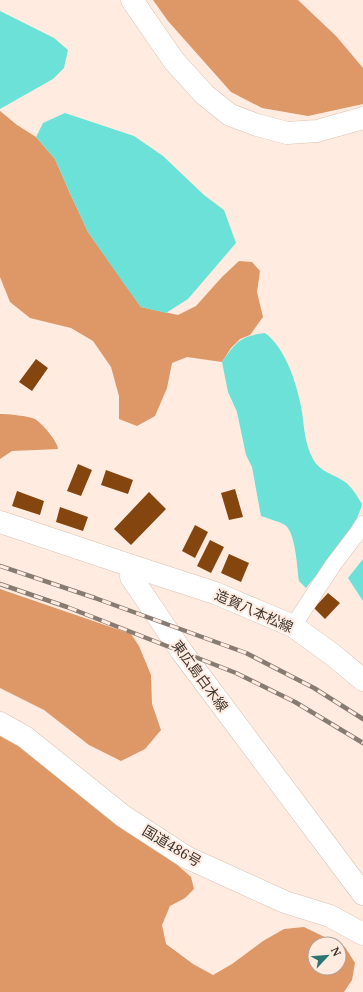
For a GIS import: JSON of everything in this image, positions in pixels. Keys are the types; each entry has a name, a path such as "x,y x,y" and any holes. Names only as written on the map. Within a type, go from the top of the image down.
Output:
{"main road":[{"path":"132,0 174,61 205,96 230,114 257,125 287,133 317,131 363,118"},
{"path":"0,522 132,566"},
{"name":"造賀八本松線","path":"132,566 215,593 293,626 333,655 363,680"},
{"name":"東広島白木線","path":"132,566 131,577 182,652 363,894"},
{"name":"国道486号","path":"0,723 25,736 123,816 186,857 285,902 330,916 363,934"}],"street":[{"path":"293,626 363,524"}],"shaded area":[{"path":"153,0 298,0 336,36 363,68 363,104 308,116 262,108 231,92 168,21"},
{"path":"0,111 17,125 36,137 55,159 88,232 141,307 178,315 196,306 222,277 239,261 252,262 260,271 257,292 263,317 250,335 240,339 231,348 222,362 187,357 172,363 167,388 155,416 137,426 119,419 119,396 111,367 93,341 71,328 30,318 10,302 0,277"},
{"path":"0,414 23,416 35,419 42,424 49,433 58,449 12,451 0,459"},
{"path":"0,589 131,634 139,646 151,675 152,704 161,730 145,749 121,761 89,745 44,710 0,688"},
{"path":"0,731 142,834 191,877 194,889 185,898 170,906 162,925 166,944 193,964 213,975 232,964 263,941 284,929 304,927 323,936 307,936 307,976 347,976 347,950 355,963 352,980 344,992 0,992"}],"water":[{"path":"0,11 54,38 68,50 64,68 53,79 0,109"},
{"path":"65,113 134,136 163,156 204,195 224,210 236,243 188,299 166,313 141,307 124,284 88,232 55,159 36,137 43,123"},
{"path":"265,333 279,348 290,369 300,402 304,430 310,454 319,467 348,484 362,504 353,527 339,548 306,588 299,581 294,543 289,529 285,525 261,516 252,467 246,455 237,412 228,392 222,362 239,341 250,336"},
{"path":"363,559 363,601 348,578"}],"building":[{"path":"36,359 48,368 32,391 19,382"},
{"path":"78,464 92,470 81,496 67,491"},
{"path":"106,470 133,480 128,494 101,485"},
{"path":"235,489 243,517 229,520 221,493"},
{"path":"17,491 44,501 40,515 12,506"},
{"path":"149,492 166,509 131,545 114,529"},
{"path":"60,507 88,517 83,531 56,522"},
{"path":"195,525 208,532 195,558 182,551"},
{"path":"210,540 224,547 211,573 197,566"},
{"path":"229,554 249,563 241,582 221,573"},
{"path":"328,593 340,603 325,619 314,608"}],"railway":[{"path":"0,566 95,598 246,653 314,688 363,719"},
{"path":"0,584 67,607 236,673 295,702 363,743"}]}
